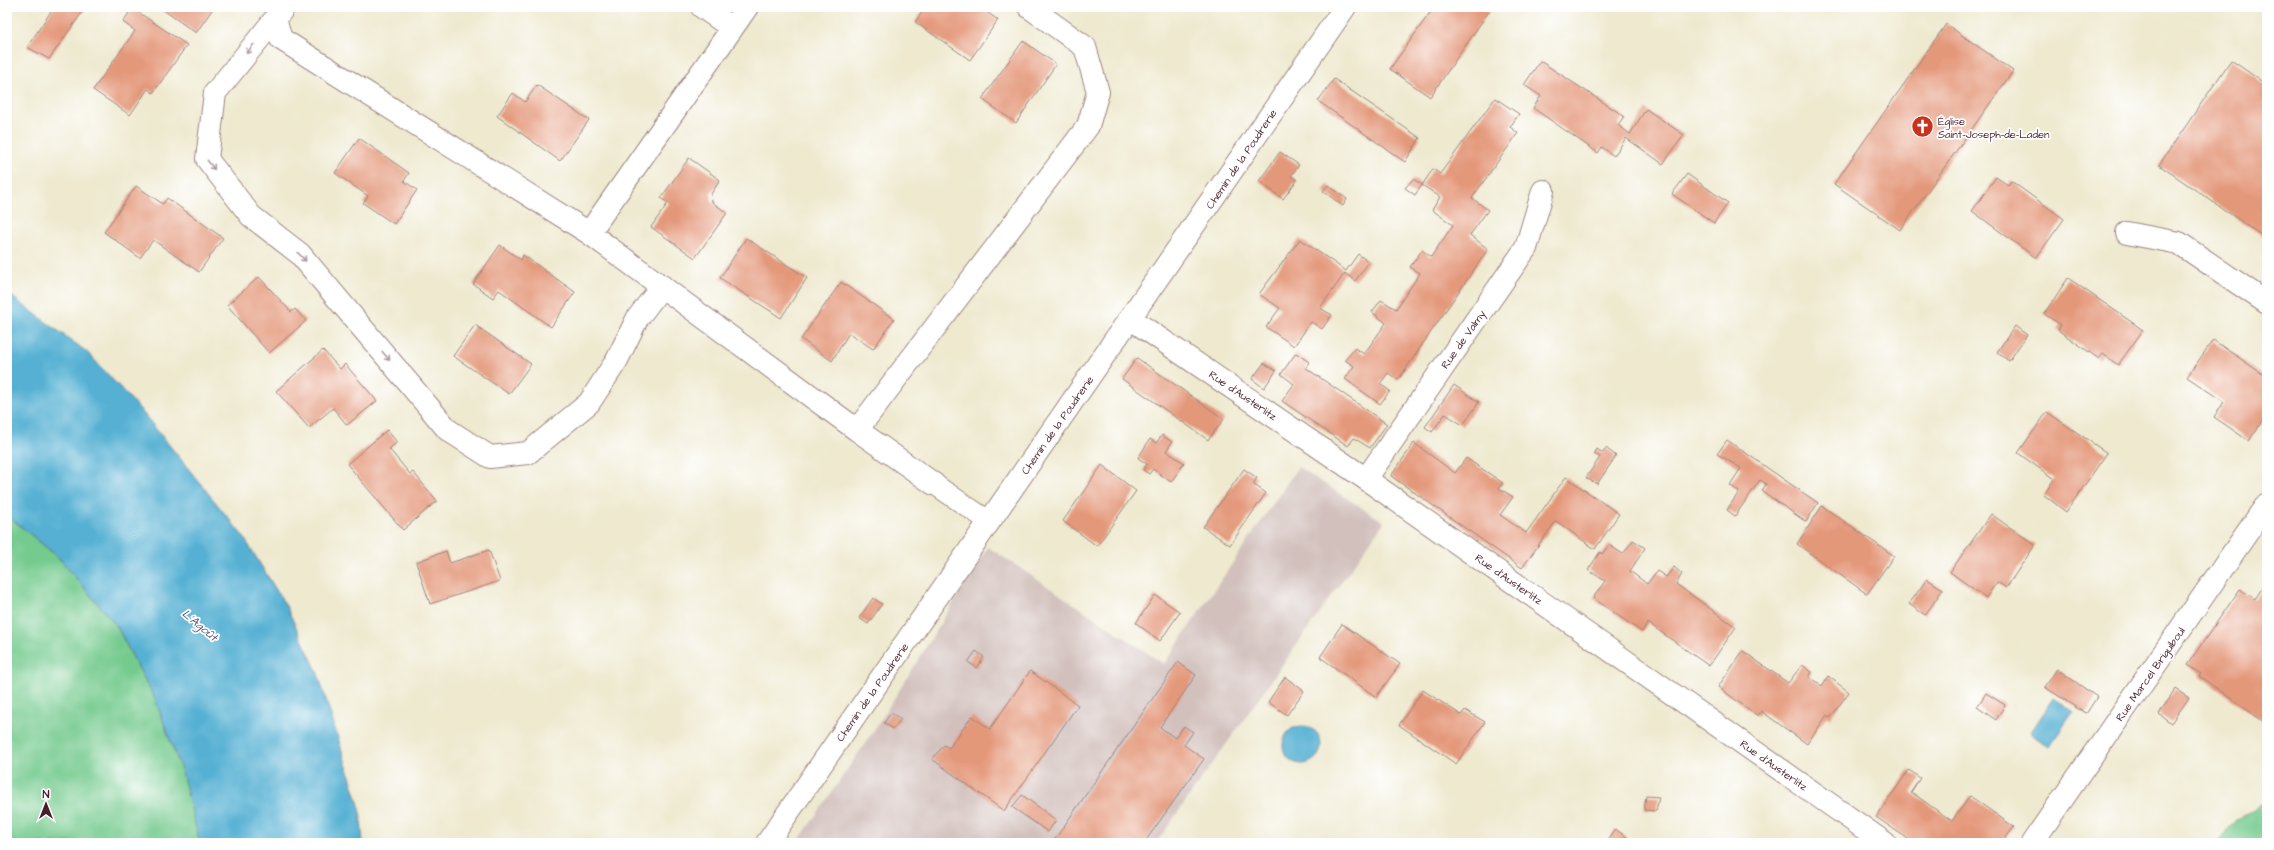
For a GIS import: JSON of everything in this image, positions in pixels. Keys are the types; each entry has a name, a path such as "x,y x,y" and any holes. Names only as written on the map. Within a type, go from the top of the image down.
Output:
{"street":[{"path":"702,7 732,28"},
{"path":"589,233 747,7"},
{"path":"857,430 1088,126 1098,92 1085,47 1029,7"},
{"name":"Chemin de la Poudrerie","path":"767,843 1345,7"},
{"path":"279,13 215,93 206,159 251,216 300,254 448,430 490,457 528,453 589,403 617,360 637,319 662,286"},
{"path":"279,13 281,39 589,233 857,430 934,484"},
{"name":"Rue de Valmy","path":"1366,479 1526,248 1543,191"},
{"path":"2126,233 2179,243 2267,303"},
{"name":"Rue d'Austerlitz","path":"1131,318 1366,479 1885,843"},
{"name":"Rue Marcel Briguiboul","path":"2032,843 2267,504"}],"lane":[{"path":"934,484 990,522"}],"shaded area":[{"path":"1298,467 1384,522 1156,843 797,843 879,723 988,547 1164,664"}],"green space":[{"path":"7,515 58,557 116,625 155,699 182,772 200,843 7,843"},
{"path":"2267,801 2267,843 2216,843 2236,821"}],"water":[{"name":"L'Agoût","path":"7,293 87,352 139,408 243,536 286,606 317,671 360,808 363,843 200,843 182,772 155,699 116,625 58,557 7,515"},
{"path":"2054,698 2073,712 2049,747 2030,733"},
{"path":"1302,726 1312,729 1318,735 1321,745 1318,755 1312,761 1302,764 1292,761 1286,755 1283,745 1286,735 1292,729"}],"building":[{"path":"54,7 86,7 49,59 27,47"},
{"path":"159,7 214,7 196,33"},
{"path":"926,7 980,7 998,20 970,60 915,22"},
{"path":"1434,7 1492,7 1430,97 1390,69"},
{"path":"132,8 187,45 153,93 148,89 130,115 93,90 135,31 123,22"},
{"name":"Église Saint-Joseph-de-Laden","path":"1946,24 2013,71 1900,230 1834,184"},
{"path":"1023,41 1056,64 1016,123 982,99"},
{"path":"2231,60 2267,85 2267,239 2159,165"},
{"path":"1540,61 1624,116 1618,125 1630,134 1646,109 1684,135 1663,164 1626,138 1614,156 1602,147 1598,153 1533,108 1541,96 1524,85"},
{"path":"1334,79 1420,138 1405,162 1318,101"},
{"path":"537,85 589,120 560,161 497,116 513,93 525,102"},
{"path":"1495,98 1519,114 1510,127 1518,133 1472,198 1488,210 1470,235 1488,249 1398,380 1388,373 1380,384 1390,391 1380,404 1345,379 1354,366 1345,360 1355,348 1364,354 1386,323 1372,312 1381,300 1396,309 1420,273 1410,267 1422,250 1431,257 1453,225 1432,210 1440,197 1422,185 1433,169 1440,174"},
{"path":"359,138 409,173 404,181 417,190 394,224 363,203 368,196 335,173"},
{"path":"1280,152 1299,165 1291,176 1297,180 1283,199 1259,181"},
{"path":"689,158 720,180 711,194 712,202 727,213 695,258 651,227 668,203 661,198"},
{"path":"1687,174 1728,203 1714,223 1672,194"},
{"path":"1996,177 2008,185 2011,181 2064,219 2036,258 1972,211"},
{"path":"1413,179 1422,185 1415,195 1405,188"},
{"path":"1328,185 1347,199 1343,206 1323,191"},
{"path":"136,186 163,204 167,198 223,238 199,272 153,240 140,258 104,232"},
{"path":"746,238 807,278 781,318 720,278"},
{"path":"1300,239 1346,271 1358,254 1369,262 1355,281 1345,273 1320,308 1332,315 1322,329 1311,322 1294,346 1266,327 1280,308 1259,294"},
{"path":"500,245 521,260 523,255 575,292 551,327 499,290 493,298 473,284"},
{"path":"259,277 291,312 295,309 306,321 269,353 227,305"},
{"path":"2068,278 2143,330 2118,365 2103,354 2099,359 2058,330 2061,325 2044,314"},
{"path":"841,282 894,319 873,349 849,333 832,361 801,339"},
{"path":"475,325 531,364 509,394 453,356"},
{"path":"2015,326 2027,335 2009,361 1997,352"},
{"path":"2213,340 2267,377 2267,414 2249,441 2214,417 2224,402 2187,377"},
{"path":"323,350 340,369 345,364 377,401 347,425 333,408 309,428 276,391"},
{"path":"1296,353 1309,362 1306,368 1387,424 1370,448 1354,438 1348,446 1282,401 1294,384 1281,374"},
{"path":"1137,358 1224,419 1208,440 1122,379"},
{"path":"1264,363 1276,371 1264,388 1252,379"},
{"path":"1454,385 1479,402 1463,425 1445,414 1432,432 1425,427"},
{"path":"2047,412 2107,453 2066,512 2044,495 2054,479 2018,453"},
{"path":"387,430 397,442 389,449 410,474 413,472 437,501 403,530 347,464"},
{"path":"1162,435 1172,442 1166,451 1184,463 1171,482 1153,469 1149,474 1143,470 1147,464 1138,458 1150,439 1156,443"},
{"path":"1727,440 1818,503 1806,522 1762,491 1766,484 1760,480 1735,516 1727,510 1739,492 1730,485 1741,468 1717,454"},
{"path":"1414,443 1455,473 1466,458 1503,483 1499,488 1513,497 1500,515 1526,533 1566,477 1619,514 1595,549 1556,521 1522,568 1391,476"},
{"path":"1606,448 1616,456 1597,484 1586,478 1600,457 1594,454 1597,449 1603,453"},
{"path":"1102,465 1136,491 1097,546 1063,521"},
{"path":"1244,469 1257,478 1253,484 1266,493 1230,545 1203,527"},
{"path":"1822,506 1894,556 1867,594 1797,544"},
{"path":"1991,514 2035,545 2006,588 1997,582 1986,598 1950,572"},
{"path":"1633,540 1645,548 1630,571 1647,584 1657,571 1666,577 1674,567 1682,574 1676,584 1736,627 1709,666 1648,623 1642,632 1593,598 1605,581 1588,570 1600,552 1602,554 1609,545 1623,554"},
{"path":"489,550 500,581 430,604 416,562 446,551 450,563"},
{"path":"1927,579 1943,589 1925,615 1909,604"},
{"path":"2267,581 2267,724 2199,676 2201,674 2187,665 2240,589 2255,599"},
{"path":"1155,595 1180,612 1160,641 1136,623"},
{"path":"873,598 882,604 868,624 859,618"},
{"path":"1342,624 1400,664 1376,697 1320,657"},
{"path":"976,651 984,657 977,668 968,662"},
{"path":"1743,651 1788,683 1802,665 1812,672 1809,677 1822,686 1828,676 1849,692 1830,718 1827,715 1807,744 1761,711 1758,716 1718,687"},
{"path":"1178,662 1196,675 1160,727 1175,738 1184,726 1193,732 1184,745 1204,759 1144,843 1061,843 1055,839"},
{"path":"2057,669 2097,697 2086,714 2045,687"},
{"path":"1030,671 1078,705 1004,811 932,759 944,745 949,748 972,716 990,729"},
{"path":"1285,677 1304,691 1287,715 1268,702"},
{"path":"2175,689 2189,698 2171,723 2159,714"},
{"path":"1423,690 1461,715 1465,710 1485,722 1456,764 1399,725"},
{"path":"1986,693 2005,705 1996,720 1977,707"},
{"path":"891,713 901,719 893,729 884,723"},
{"path":"1909,770 1920,778 1911,792 1952,821 1970,796 2014,827 2002,843 1914,843 1876,817"},
{"path":"1022,795 1056,820 1048,832 1012,807"},
{"path":"1646,796 1659,797 1656,811 1644,810"},
{"path":"1615,829 1628,838 1624,843 1606,843"}],"place":[{"name":"Église Saint-Joseph-de-Laden","path":"1923,127"}]}
